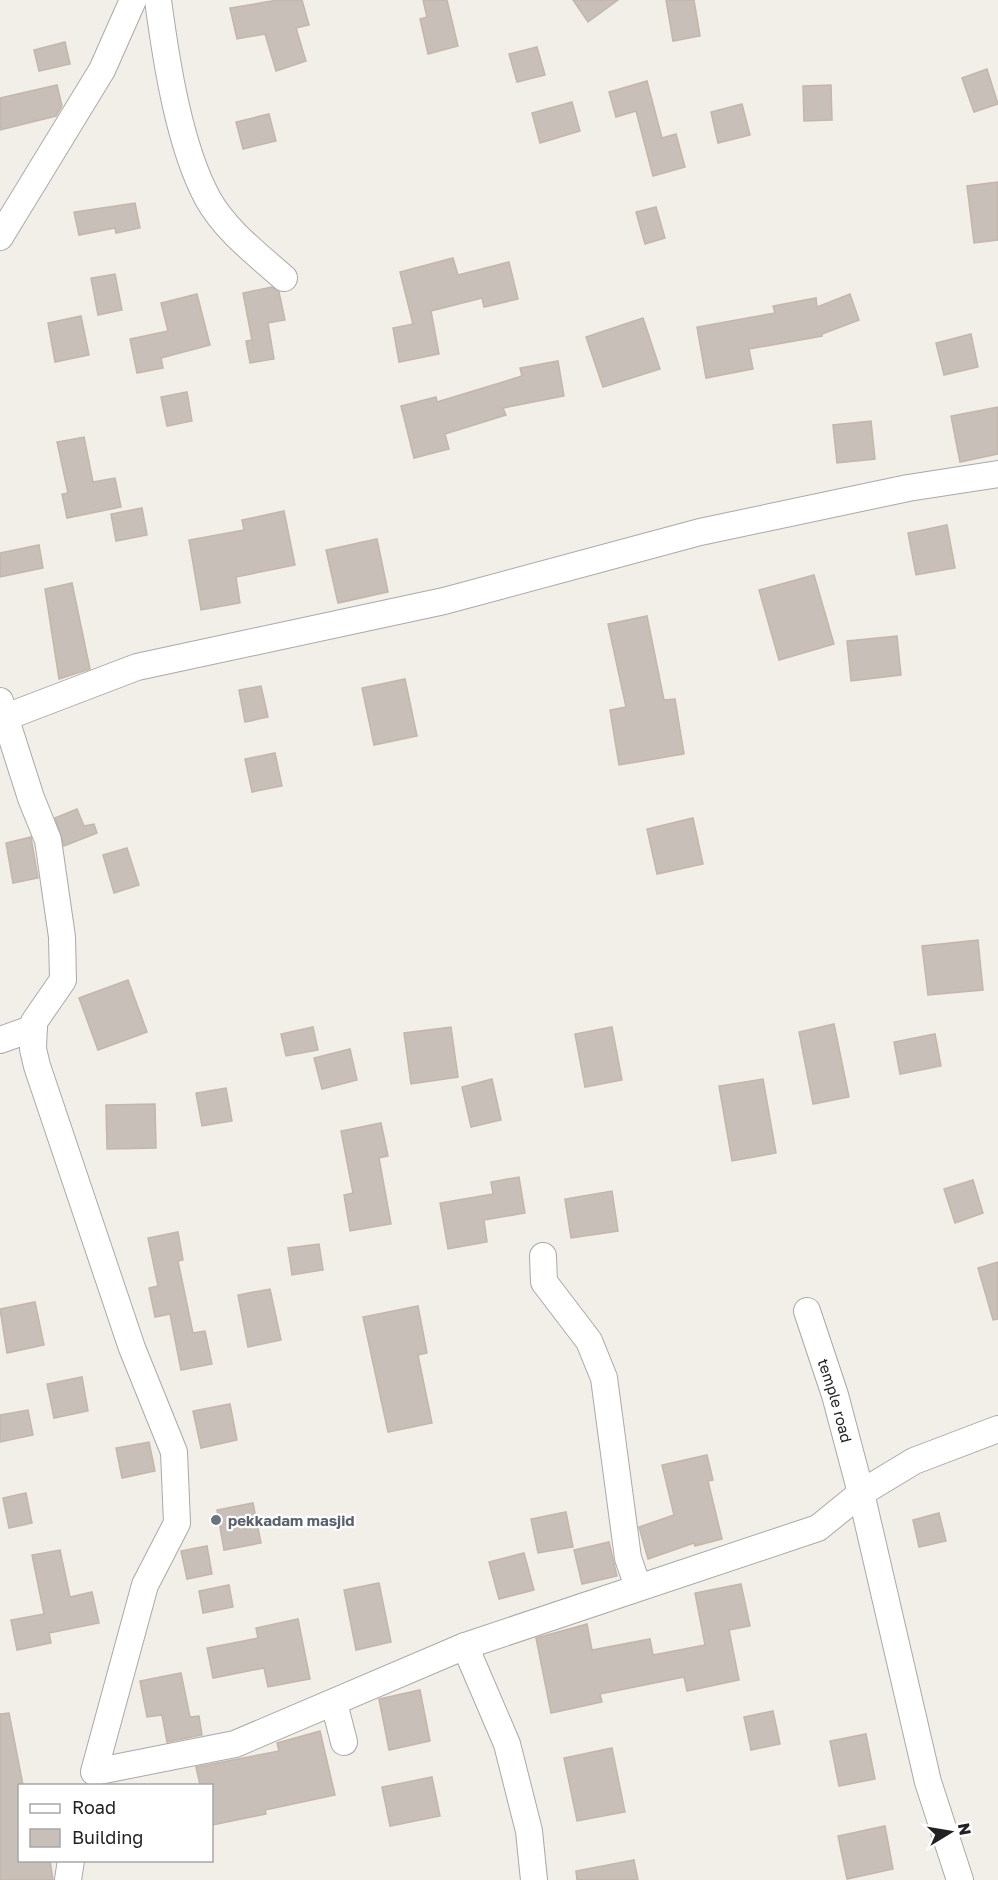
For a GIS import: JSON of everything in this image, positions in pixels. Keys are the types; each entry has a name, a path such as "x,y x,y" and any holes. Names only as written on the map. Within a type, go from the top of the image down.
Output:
{"street":[{"path":"0,237 102,70 133,0"},
{"path":"158,0 172,88 194,166 208,200 236,236 284,278"},
{"path":"998,474 908,488 700,532 444,601 137,667 3,709 31,798 48,840 62,937 63,980 34,1022 33,1049 40,1077 132,1348 174,1452 177,1523 145,1585 92,1778 235,1744 465,1646 818,1528 861,1493 914,1461 998,1429"},
{"path":"0,1040 34,1028"},
{"path":"543,1256 544,1281 589,1341 604,1378 628,1558 638,1587"},
{"name":"temple road","path":"807,1311 835,1395 861,1493 928,1782 960,1880"},
{"path":"465,1646 507,1744 529,1831 534,1880"},
{"path":"334,1703 344,1742"},
{"path":"68,1880 71,1862"}],"building":[{"path":"278,0 302,0 309,25 296,28 306,61 276,71 265,34 237,39 230,8"},
{"path":"423,0 447,0 458,46 428,54 420,19 427,17"},
{"path":"573,0 618,0 588,22"},
{"path":"666,0 694,0 700,36 673,41"},
{"path":"65,42 70,64 39,71 34,50"},
{"path":"537,47 545,75 517,82 509,54"},
{"path":"987,69 998,104 974,112 962,78"},
{"path":"647,81 662,138 676,134 685,167 653,176 636,111 616,117 609,92"},
{"path":"57,85 62,106 56,116 0,130 0,98"},
{"path":"831,85 832,120 804,121 803,86"},
{"path":"572,102 580,131 540,143 532,113"},
{"path":"742,104 750,135 718,143 711,112"},
{"path":"269,114 276,141 243,149 236,122"},
{"path":"998,182 998,240 974,243 967,186"},
{"path":"135,203 140,228 116,233 115,228 79,235 74,212"},
{"path":"656,207 665,238 645,244 636,212"},
{"path":"453,258 458,275 509,262 518,299 484,307 482,298 431,311 439,354 399,362 393,328 413,324 400,272"},
{"path":"115,274 122,310 98,315 91,278"},
{"path":"272,287 279,292 285,320 268,323 274,359 250,363 246,341 252,340 243,293"},
{"path":"197,294 210,345 161,358 163,368 137,373 130,339 168,331 161,303"},
{"path":"850,294 859,320 822,334 822,336 749,349 753,369 706,378 697,327 775,313 773,306 816,298 817,307"},
{"path":"81,316 89,355 55,362 48,323"},
{"path":"643,318 660,369 603,387 586,337"},
{"path":"971,334 978,367 944,375 936,343"},
{"path":"558,361 564,396 503,408 506,415 445,434 449,449 414,458 401,406 436,397 437,402 522,376 520,368"},
{"path":"187,392 192,421 167,426 161,397"},
{"path":"998,407 998,454 960,462 951,416"},
{"path":"871,421 875,459 837,463 833,425"},
{"path":"84,437 93,482 115,478 121,507 67,518 62,494 68,493 57,442"},
{"path":"142,508 147,535 116,541 111,514"},
{"path":"284,511 295,565 236,577 240,603 201,610 189,540 244,530 242,520"},
{"path":"947,525 955,568 916,575 908,533"},
{"path":"377,539 388,592 338,603 326,550"},
{"path":"39,545 43,568 0,577 0,553"},
{"path":"814,575 834,644 779,660 759,590"},
{"path":"72,583 90,669 59,679 45,589"},
{"path":"647,616 664,700 675,699 684,754 619,765 610,710 626,707 608,624"},
{"path":"897,636 901,675 851,681 847,641"},
{"path":"405,679 417,736 374,745 362,688"},
{"path":"261,686 268,717 245,722 239,690"},
{"path":"275,753 282,786 252,792 245,759"},
{"path":"77,809 84,826 94,824 97,833 64,846 55,818"},
{"path":"693,818 703,864 657,874 647,829"},
{"path":"31,837 38,878 13,883 6,843"},
{"path":"127,848 139,885 114,893 103,855"},
{"path":"978,940 983,990 928,995 922,946"},
{"path":"128,980 147,1032 98,1050 79,998"},
{"path":"834,1024 849,1097 813,1104 799,1032"},
{"path":"313,1027 318,1050 286,1056 281,1034"},
{"path":"451,1027 458,1077 411,1084 404,1033"},
{"path":"612,1027 622,1080 585,1087 575,1034"},
{"path":"935,1034 941,1066 900,1074 894,1042"},
{"path":"350,1049 357,1080 322,1089 314,1058"},
{"path":"492,1079 501,1120 471,1127 462,1087"},
{"path":"763,1079 776,1153 732,1161 719,1086"},
{"path":"226,1088 232,1121 202,1126 196,1093"},
{"path":"155,1104 156,1148 107,1149 106,1105"},
{"path":"381,1123 388,1156 379,1158 391,1224 350,1231 344,1195 353,1193 341,1131"},
{"path":"519,1177 525,1213 484,1220 487,1242 448,1249 440,1203 493,1194 491,1182"},
{"path":"973,1180 983,1213 955,1223 944,1189"},
{"path":"612,1191 618,1231 571,1238 565,1199"},
{"path":"178,1232 183,1260 178,1261 193,1333 205,1331 212,1364 181,1370 170,1314 155,1317 149,1288 158,1286 148,1238"},
{"path":"319,1244 323,1270 292,1275 288,1248"},
{"path":"998,1262 998,1319 993,1320 978,1268"},
{"path":"270,1289 281,1340 248,1347 238,1295"},
{"path":"35,1302 44,1345 7,1353 0,1309"},
{"path":"418,1306 427,1353 418,1355 432,1423 388,1432 363,1317"},
{"path":"82,1377 88,1411 54,1418 47,1384"},
{"path":"230,1404 237,1440 201,1448 193,1411"},
{"path":"28,1410 33,1435 0,1442 0,1415"},
{"path":"149,1442 155,1471 122,1478 116,1448"},
{"path":"707,1455 713,1480 708,1481 722,1539 695,1546 694,1543 648,1559 639,1527 674,1515 662,1465"},
{"path":"26,1493 32,1523 9,1528 3,1498"},
{"path":"253,1503 261,1543 224,1550 217,1510"},
{"path":"566,1512 573,1547 538,1553 531,1519"},
{"path":"939,1513 946,1541 919,1547 913,1520"},
{"path":"609,1542 617,1576 582,1584 574,1550"},
{"path":"207,1546 212,1574 187,1579 181,1551"},
{"path":"60,1550 70,1597 92,1592 99,1623 49,1633 51,1643 17,1650 11,1620 44,1614 32,1555"},
{"path":"524,1553 534,1590 499,1599 489,1562"},
{"path":"379,1583 391,1642 356,1650 344,1590"},
{"path":"741,1584 750,1626 729,1630 739,1680 687,1691 684,1677 600,1694 602,1702 551,1713 536,1638 587,1624 592,1650 650,1639 653,1655 705,1645 695,1593"},
{"path":"229,1585 233,1607 203,1613 199,1591"},
{"path":"298,1619 310,1679 268,1687 264,1668 213,1678 207,1648 258,1638 256,1628"},
{"path":"181,1673 190,1717 199,1716 202,1735 167,1742 162,1715 147,1717 140,1681"},
{"path":"420,1690 430,1741 389,1750 379,1699"},
{"path":"773,1711 780,1744 751,1750 744,1717"},
{"path":"9,1713 23,1784 18,1784 18,1862 50,1862 53,1880 0,1880 0,1714"},
{"path":"320,1731 335,1795 265,1810 266,1814 213,1825 213,1784 200,1784 196,1767 279,1751 277,1743"},
{"path":"866,1734 875,1779 839,1786 830,1741"},
{"path":"612,1748 625,1812 577,1821 564,1758"},
{"path":"432,1777 440,1816 390,1826 382,1787"},
{"path":"885,1826 893,1869 847,1879 838,1836"},
{"path":"634,1860 638,1880 577,1880 576,1871"}],"place":[{"name":"pekkadam masjid","path":"216,1520"}]}
